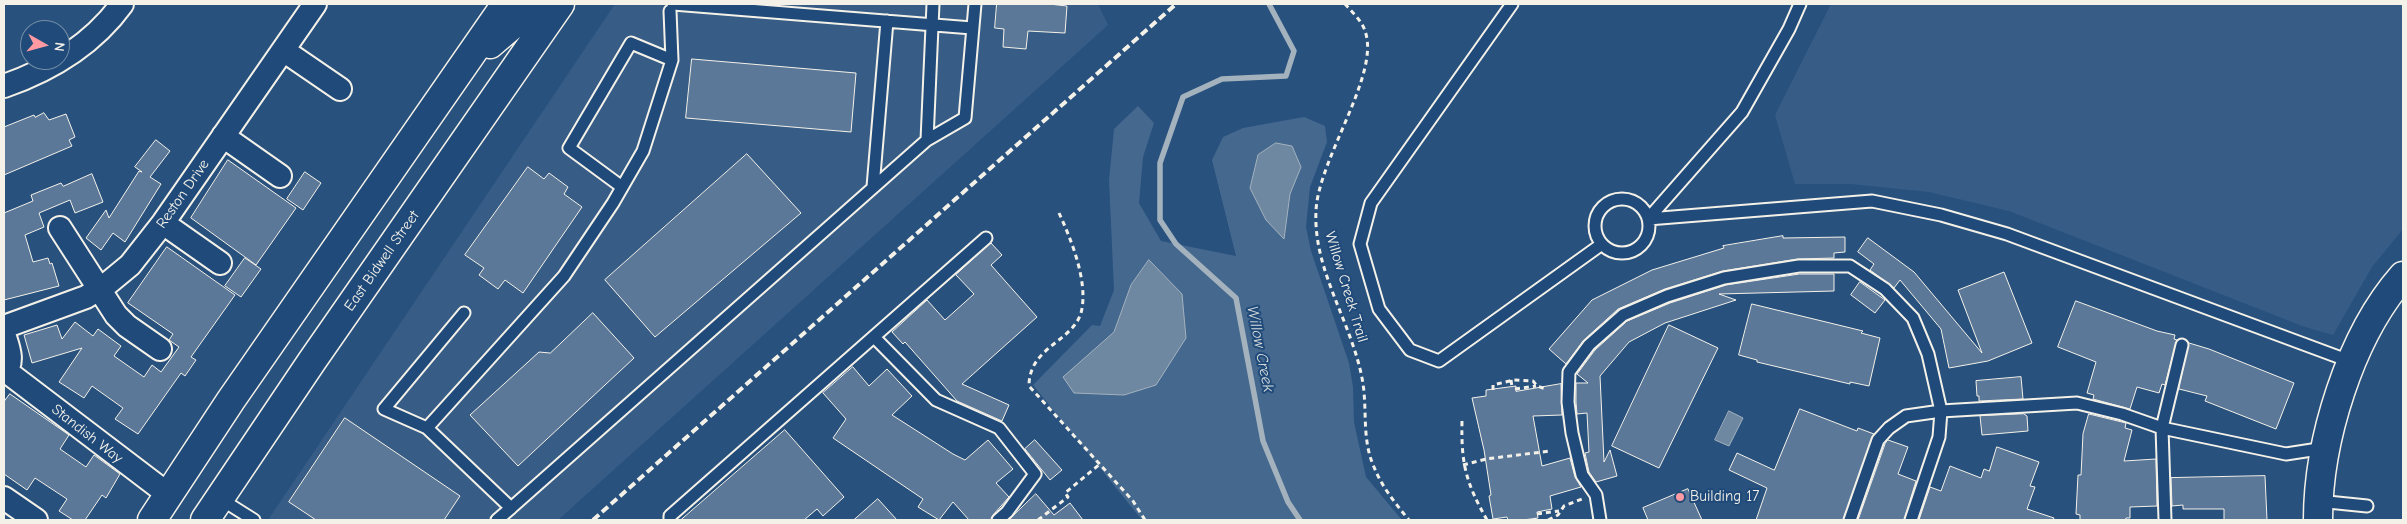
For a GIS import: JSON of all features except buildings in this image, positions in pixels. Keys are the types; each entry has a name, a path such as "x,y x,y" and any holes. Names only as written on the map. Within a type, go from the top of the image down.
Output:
{"main road":[{"path":"152,520 231,400 506,4"},
{"path":"462,68 524,15 532,4"},
{"name":"East Bidwell Street","path":"212,509 312,361 560,4"},
{"path":"2318,511 2325,448 2335,406 2352,362 2376,316 2394,286 2403,276"}],"street":[{"path":"4,86 56,63 96,33 122,4"},
{"name":"Reston Drive","path":"4,327 69,305 99,290 130,265 163,223 315,4"},
{"path":"283,50 340,89"},
{"path":"223,136 280,176"},
{"path":"163,223 220,263"},
{"path":"60,228 116,315 127,326 160,349"},
{"path":"4,334 10,355 5,372"},
{"name":"Standish Way","path":"5,372 169,495"},
{"path":"4,498 36,520"}],"lane":[{"path":"927,140 933,4"},
{"path":"497,520 927,140 965,118 974,4"},
{"path":"1512,4 1371,203 1360,244 1378,309 1410,350 1439,361 1602,244"},
{"path":"1648,219 1644,212 1632,201 1617,200 1609,202 1603,207 1596,222 1598,237 1602,244 1618,252 1635,250 1646,236 1648,219 1742,112 1789,29 1800,4"},
{"path":"427,428 564,276 622,187 643,150 672,60 669,6 972,28"},
{"path":"873,187 887,21"},
{"path":"622,187 570,148 631,43 672,60"},
{"path":"1648,219 1872,201 1941,215 2007,234 2352,362"},
{"path":"670,520 670,516 986,238"},
{"path":"1600,520 1596,495 1582,475 1572,433 1568,402 1569,372 1589,346 1623,315 1667,296 1724,278 1799,266 1850,266 1885,289 1913,318 1928,354 1941,411 1939,437 1911,520"},
{"path":"464,313 384,409 427,428 511,508"},
{"path":"874,337 936,400 999,428 1035,474 998,520"},
{"path":"2165,520 2162,428 2182,345"},
{"path":"1850,520 1878,440 1889,428 1906,416 1941,411 2077,403 2122,414 2162,428 2286,454 2325,448"},
{"path":"2318,511 2367,506"},
{"path":"212,509 254,520"}],"path":[{"name":"Willow Creek Trail","path":"1345,4 1366,32 1368,48 1361,83 1318,190 1316,229 1324,264 1358,361 1365,394 1364,427 1373,466 1387,493 1409,520"},
{"path":"1059,213 1072,241 1079,268 1082,298 1080,314 1070,329 1037,359 1031,369 1029,386 1133,501 1145,520"},
{"path":"1493,390 1492,385 1511,380 1533,381 1537,386"},
{"path":"1511,380 1514,388 1537,386 1546,389"},
{"path":"1462,421 1463,464 1468,481 1487,520"},
{"path":"1463,464 1486,459 1550,451"},
{"path":"1038,520 1068,496 1065,493 1100,464"},
{"path":"1548,520 1558,515 1560,510 1567,504 1584,498"},
{"path":"1536,517 1560,510"}],"shaded area":[{"path":"615,4 1098,4 1108,25 558,520 268,520"},
{"path":"1831,4 2403,4 2403,229 2372,267 2333,335 2305,327 2009,211 1929,192 1851,184 1795,184 1775,115"},
{"path":"1138,106 1154,123 1143,157 1139,203 1161,241 1236,256 1212,160 1223,137 1243,128 1304,117 1325,126 1327,142 1310,187 1306,227 1311,251 1349,363 1353,387 1354,422 1366,477 1402,520 1142,520 1033,385 1092,325 1100,326 1114,290 1109,180 1114,129"},
{"path":"1276,143 1292,146 1301,167 1290,194 1284,239 1266,220 1250,188 1258,155"},
{"path":"1149,260 1182,294 1186,338 1156,385 1124,395 1074,393 1063,377 1114,332 1131,285"},
{"path":"1729,411 1743,418 1729,446 1715,440"}],"waterway":[{"name":"Willow Creek","path":"1269,4 1294,51 1286,76 1222,79 1183,97 1160,163 1160,220 1176,244 1236,298 1263,441 1288,502 1300,520"}],"railway":[{"path":"593,520 1176,4"}],"place":[{"name":"Building 17","path":"1680,497"}]}
